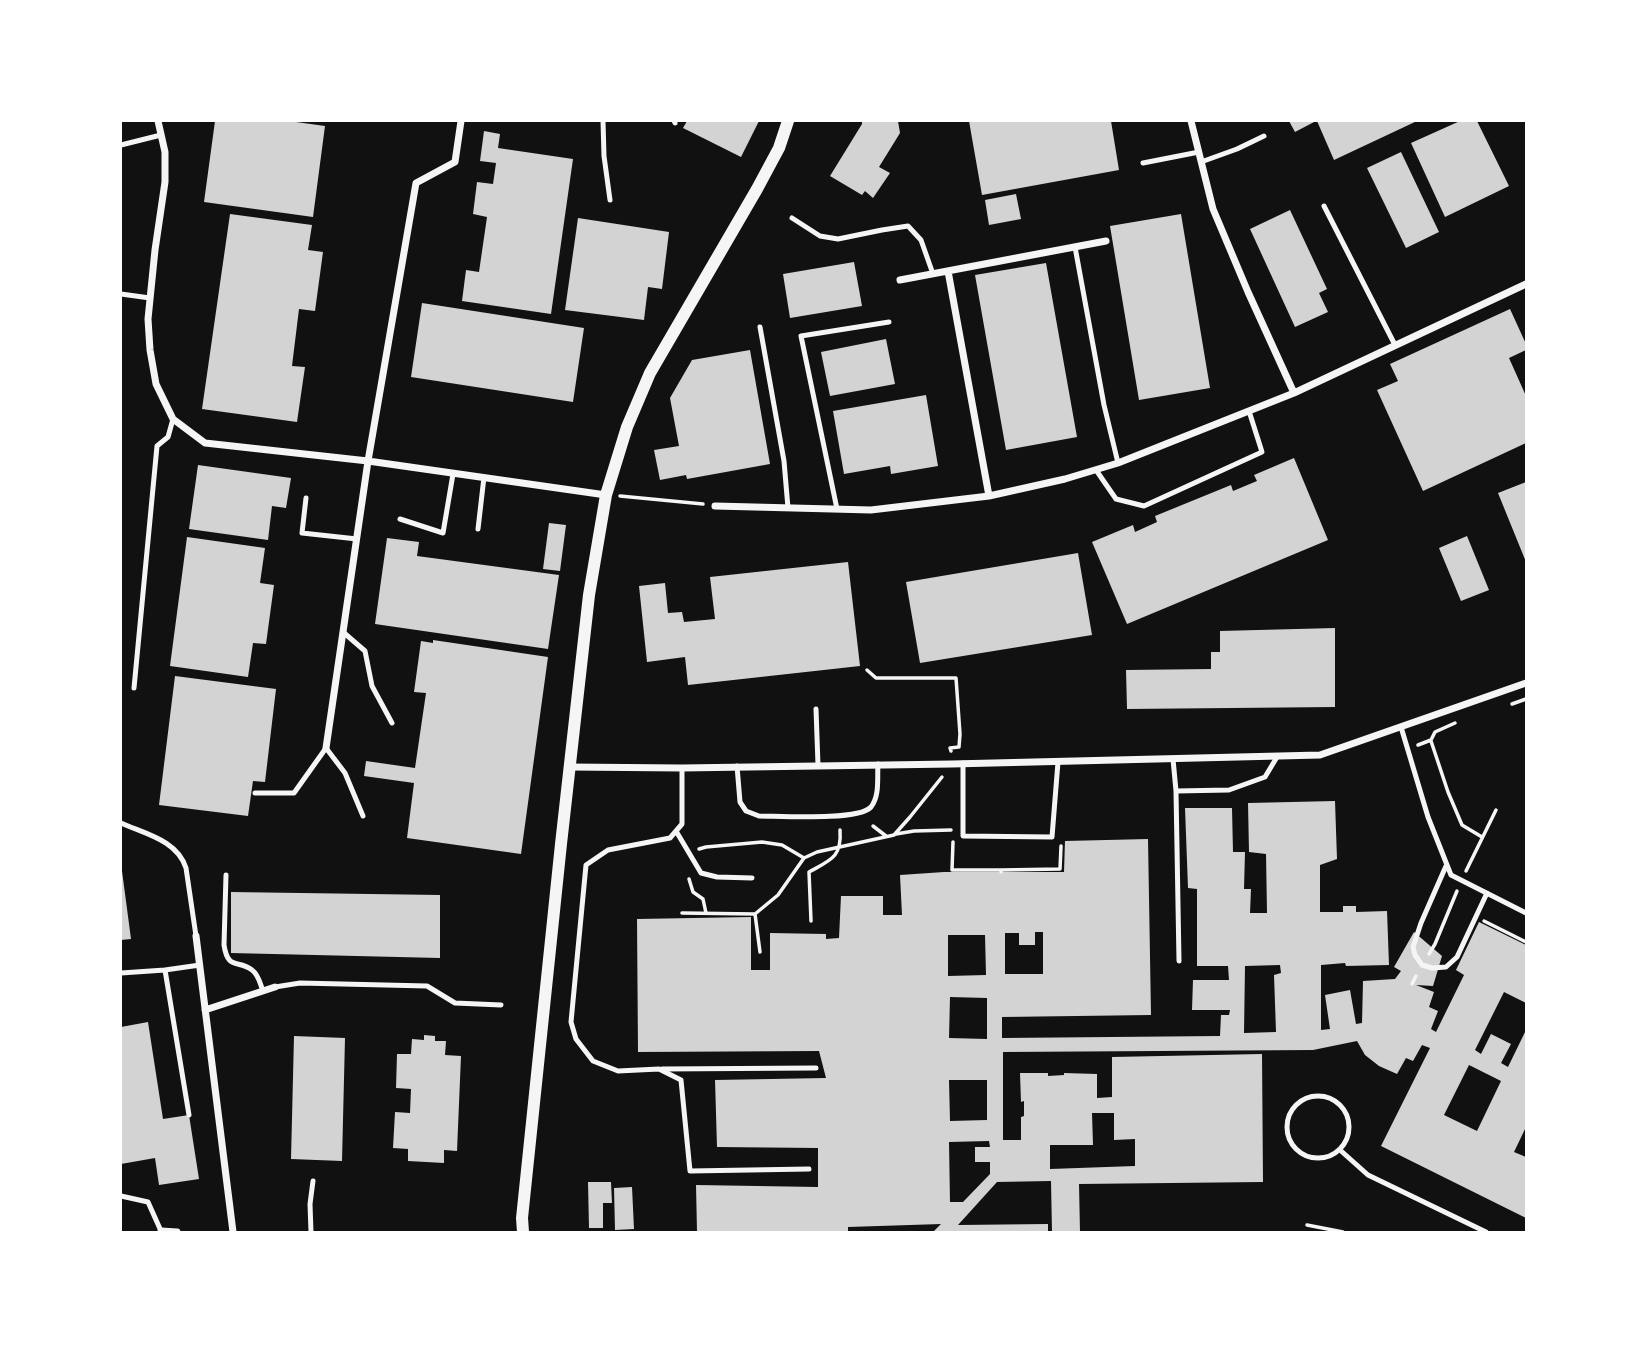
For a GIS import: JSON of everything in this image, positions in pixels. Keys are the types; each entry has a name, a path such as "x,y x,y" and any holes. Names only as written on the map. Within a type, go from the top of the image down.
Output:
{"street":[{"path":"158,121 164,152 165,182 148,320 156,384 173,419 205,443 368,461 607,495"},
{"path":"327,748 368,461 416,183 455,162 461,121"},
{"path":"523,1232 522,1218 569,767 589,595 607,495 627,427 650,373 757,189 779,148 788,121"},
{"path":"1191,121 1213,209 1294,393"},
{"path":"900,280 1106,241"},
{"path":"948,271 989,496"},
{"path":"715,506 871,510 989,496 1065,480 1118,463 1294,393 1526,284"},
{"path":"569,767 952,764 1320,755 1526,683"},
{"path":"196,936 233,1232"},
{"path":"205,1010 275,987"},
{"path":"161,1231 177,1232"}],"lane":[{"path":"603,121 610,200"},
{"path":"121,145 161,135"},
{"path":"1201,162 1264,136"},
{"path":"1143,163 1199,152"},
{"path":"1324,206 1395,345"},
{"path":"792,218 820,236 838,239 908,226 921,240 933,274"},
{"path":"1075,247 1104,405 1118,463"},
{"path":"121,294 150,298"},
{"path":"837,509 801,336 889,322"},
{"path":"760,327 784,461 788,508"},
{"path":"1096,470 1116,499 1144,506 1262,452 1249,411"},
{"path":"134,688 157,446 168,437 173,419"},
{"path":"400,519 443,533 453,474"},
{"path":"478,529 484,477"},
{"path":"306,498 302,533 357,540"},
{"path":"343,632 365,651 372,686 392,723"},
{"path":"816,709 818,765"},
{"path":"1401,727 1428,817 1451,875 1526,913"},
{"path":"255,793 294,793 327,748 345,773 363,816"},
{"path":"1176,791 1229,790 1265,777 1276,757"},
{"path":"1174,760 1179,961"},
{"path":"963,763 963,836 1052,837 1058,762"},
{"path":"737,766 740,802 746,811 759,816 846,816 862,813 871,807 877,794 878,764"},
{"path":"682,768 682,824 670,838 608,850 586,865 571,1022 576,1039 593,1061 618,1071 816,1068"},
{"path":"121,823 165,842 175,849 183,860 196,936"},
{"path":"676,831 701,873 717,877 752,877"},
{"path":"1447,865 1413,947 1422,965 1432,968 1446,967 1457,957 1486,893"},
{"path":"226,875 225,952 232,962 253,970 263,991"},
{"path":"121,973 200,965"},
{"path":"165,970 188,1115"},
{"path":"275,987 300,983 427,986 455,1003 501,1005"},
{"path":"659,1069 681,1080 690,1171 809,1168"},
{"path":"1322,1096 1336,1102 1346,1113 1349,1134 1340,1150 1329,1157 1316,1159 1303,1155 1291,1144 1287,1124 1293,1109 1305,1098 1322,1096"},
{"path":"1340,1150 1368,1175 1486,1232"},
{"path":"311,1232 313,1181"},
{"path":"121,1196 148,1202 161,1231"}],"path":[{"path":"607,495 715,506"},
{"path":"867,670 876,678 956,678 960,734 959,747 950,748 952,771 947,772 894,835"},
{"path":"1501,707 1526,699"},
{"path":"1464,719 1435,732 1431,740 1462,825 1482,837"},
{"path":"1412,984 1435,944 1461,881 1496,810"},
{"path":"873,826 886,836"},
{"path":"811,921 809,872 831,860 841,845 840,830"},
{"path":"682,913 755,914 778,895 804,858 817,852 914,831 947,830"},
{"path":"954,831 952,870 1001,870 1001,873"},
{"path":"689,854 706,847 762,842 782,845 804,858"},
{"path":"688,877 694,892 703,899 706,913"},
{"path":"755,914 760,952"},
{"path":"1481,920 1526,942"},
{"path":"1307,1225 1343,1232"}],"building":[{"path":"215,121 289,121 325,126 313,217 204,202"},
{"path":"687,121 759,121 741,157 683,128"},
{"path":"862,121 898,121 900,133 879,167 890,173 873,198 865,191 862,195 830,176"},
{"path":"969,121 1111,121 1119,170 982,195"},
{"path":"1289,121 1316,121 1295,132"},
{"path":"1317,121 1417,121 1334,160"},
{"path":"1460,121 1477,121 1509,186 1445,217 1411,143"},
{"path":"484,131 500,134 498,148 573,159 551,314 462,301 466,270 479,272 487,217 473,214 477,182 493,184 496,163 480,161"},
{"path":"1401,152 1439,232 1406,248 1367,168"},
{"path":"1016,194 1021,219 989,225 985,200"},
{"path":"1290,210 1327,289 1319,293 1328,312 1295,327 1250,229"},
{"path":"230,214 312,225 308,250 323,252 315,311 299,309 292,366 305,367 297,422 202,409"},
{"path":"1181,214 1210,388 1139,400 1110,226"},
{"path":"578,218 669,232 662,289 648,287 644,320 565,310"},
{"path":"854,262 862,306 790,318 783,274"},
{"path":"1046,263 1077,437 1006,450 975,275"},
{"path":"422,303 584,328 573,402 411,377"},
{"path":"1510,309 1526,344 1526,350 1509,358 1526,396 1526,443 1423,491 1377,390 1398,381 1390,364"},
{"path":"886,339 895,384 830,396 821,352"},
{"path":"750,350 770,464 687,479 686,475 660,480 654,450 679,446 670,398 692,360"},
{"path":"926,395 938,466 891,474 890,466 844,474 833,411"},
{"path":"1294,458 1328,540 1127,624 1092,542 1133,525 1135,532 1157,522 1155,516 1231,485 1233,491 1257,481 1254,475"},
{"path":"198,465 291,478 286,508 272,506 268,540 189,529"},
{"path":"1526,482 1526,562 1498,493"},
{"path":"549,523 566,525 560,571 543,569"},
{"path":"1467,536 1489,590 1461,601 1439,548"},
{"path":"187,537 265,548 260,583 274,585 266,644 253,643 248,677 170,666"},
{"path":"387,538 419,542 417,556 559,575 548,649 375,624"},
{"path":"1078,553 1092,635 920,663 906,582"},
{"path":"848,562 860,666 688,685 685,657 647,662 639,586 665,583 668,613 682,612 684,622 715,619 710,577"},
{"path":"1335,628 1335,707 1127,709 1126,670 1211,669 1211,652 1220,652 1220,631"},
{"path":"433,640 548,657 521,854 407,838 414,783 364,776 366,761 415,768 426,693 414,692 421,641 433,643"},
{"path":"175,676 276,689 265,782 253,781 248,816 159,805"},
{"path":"1335,801 1337,859 1320,865 1320,912 1343,912 1343,906 1356,906 1356,912 1387,911 1389,965 1321,965 1321,1030 1330,1029 1325,995 1350,990 1356,1024 1362,1023 1363,981 1395,979 1401,971 1394,967 1414,932 1442,956 1433,986 1416,985 1434,992 1429,1007 1438,1011 1431,1029 1436,1032 1464,975 1456,970 1479,922 1526,945 1526,1003 1504,992 1475,1050 1481,1054 1491,1034 1511,1044 1501,1063 1508,1067 1526,1030 1526,1127 1514,1152 1526,1157 1526,1218 1381,1146 1430,1048 1422,1045 1413,1061 1406,1058 1397,1074 1379,1066 1365,1055 1357,1041 1313,1050 1003,1052 1003,1140 1021,1140 1024,1101 1021,1102 1020,1073 1048,1073 1048,1076 1064,1073 1097,1074 1097,1098 1112,1097 1112,1057 1262,1054 1263,1182 1079,1184 1080,1232 1052,1232 1051,1181 997,1182 958,1225 1048,1224 1048,1232 933,1232 941,1224 848,1227 848,1232 697,1232 696,1185 818,1187 818,1148 717,1147 715,1080 826,1078 819,1051 638,1052 637,919 751,917 751,970 770,970 770,933 826,934 826,939 839,938 841,896 883,896 883,915 902,915 900,875 944,872 1064,872 1065,841 1148,839 1151,1015 1002,1017 1002,1038 1220,1036 1221,1015 1229,1015 1230,1010 1192,1010 1193,980 1229,980 1228,966 1197,966 1197,889 1188,888 1185,808 1232,808 1233,852 1245,852 1244,889 1251,889 1250,913 1267,913 1266,854 1249,852 1248,803","holes":["1035,932 1043,932 1043,974 1005,974 1005,933 1019,933 1019,945 1035,945","948,935 985,935 986,975 948,976","1280,965 1281,973 1274,975 1276,1032 1244,1033 1245,966","950,997 987,998 987,1039 949,1038","1469,1065 1501,1081 1477,1131 1444,1115","949,1080 987,1080 987,1120 950,1121","1092,1113 1114,1113 1114,1140 1135,1139 1135,1166 1050,1169 1050,1145 1093,1145","989,1141 990,1147 975,1147 975,1162 990,1162 990,1174 963,1202 950,1202 949,1142"]},
{"path":"121,871 131,939 121,940"},
{"path":"231,892 440,895 440,958 231,953"},
{"path":"148,1022 163,1119 189,1115 199,1179 159,1185 155,1158 121,1164 121,1027"},
{"path":"424,1035 435,1036 435,1041 446,1041 445,1055 461,1056 457,1151 444,1150 444,1163 408,1161 408,1149 393,1148 395,1112 410,1113 411,1089 396,1088 397,1054 411,1054 412,1039 424,1040"},
{"path":"294,1036 345,1038 342,1161 291,1159"},
{"path":"588,1182 611,1182 612,1203 603,1203 603,1228 589,1228"},
{"path":"632,1187 634,1229 615,1230 614,1188"}]}
